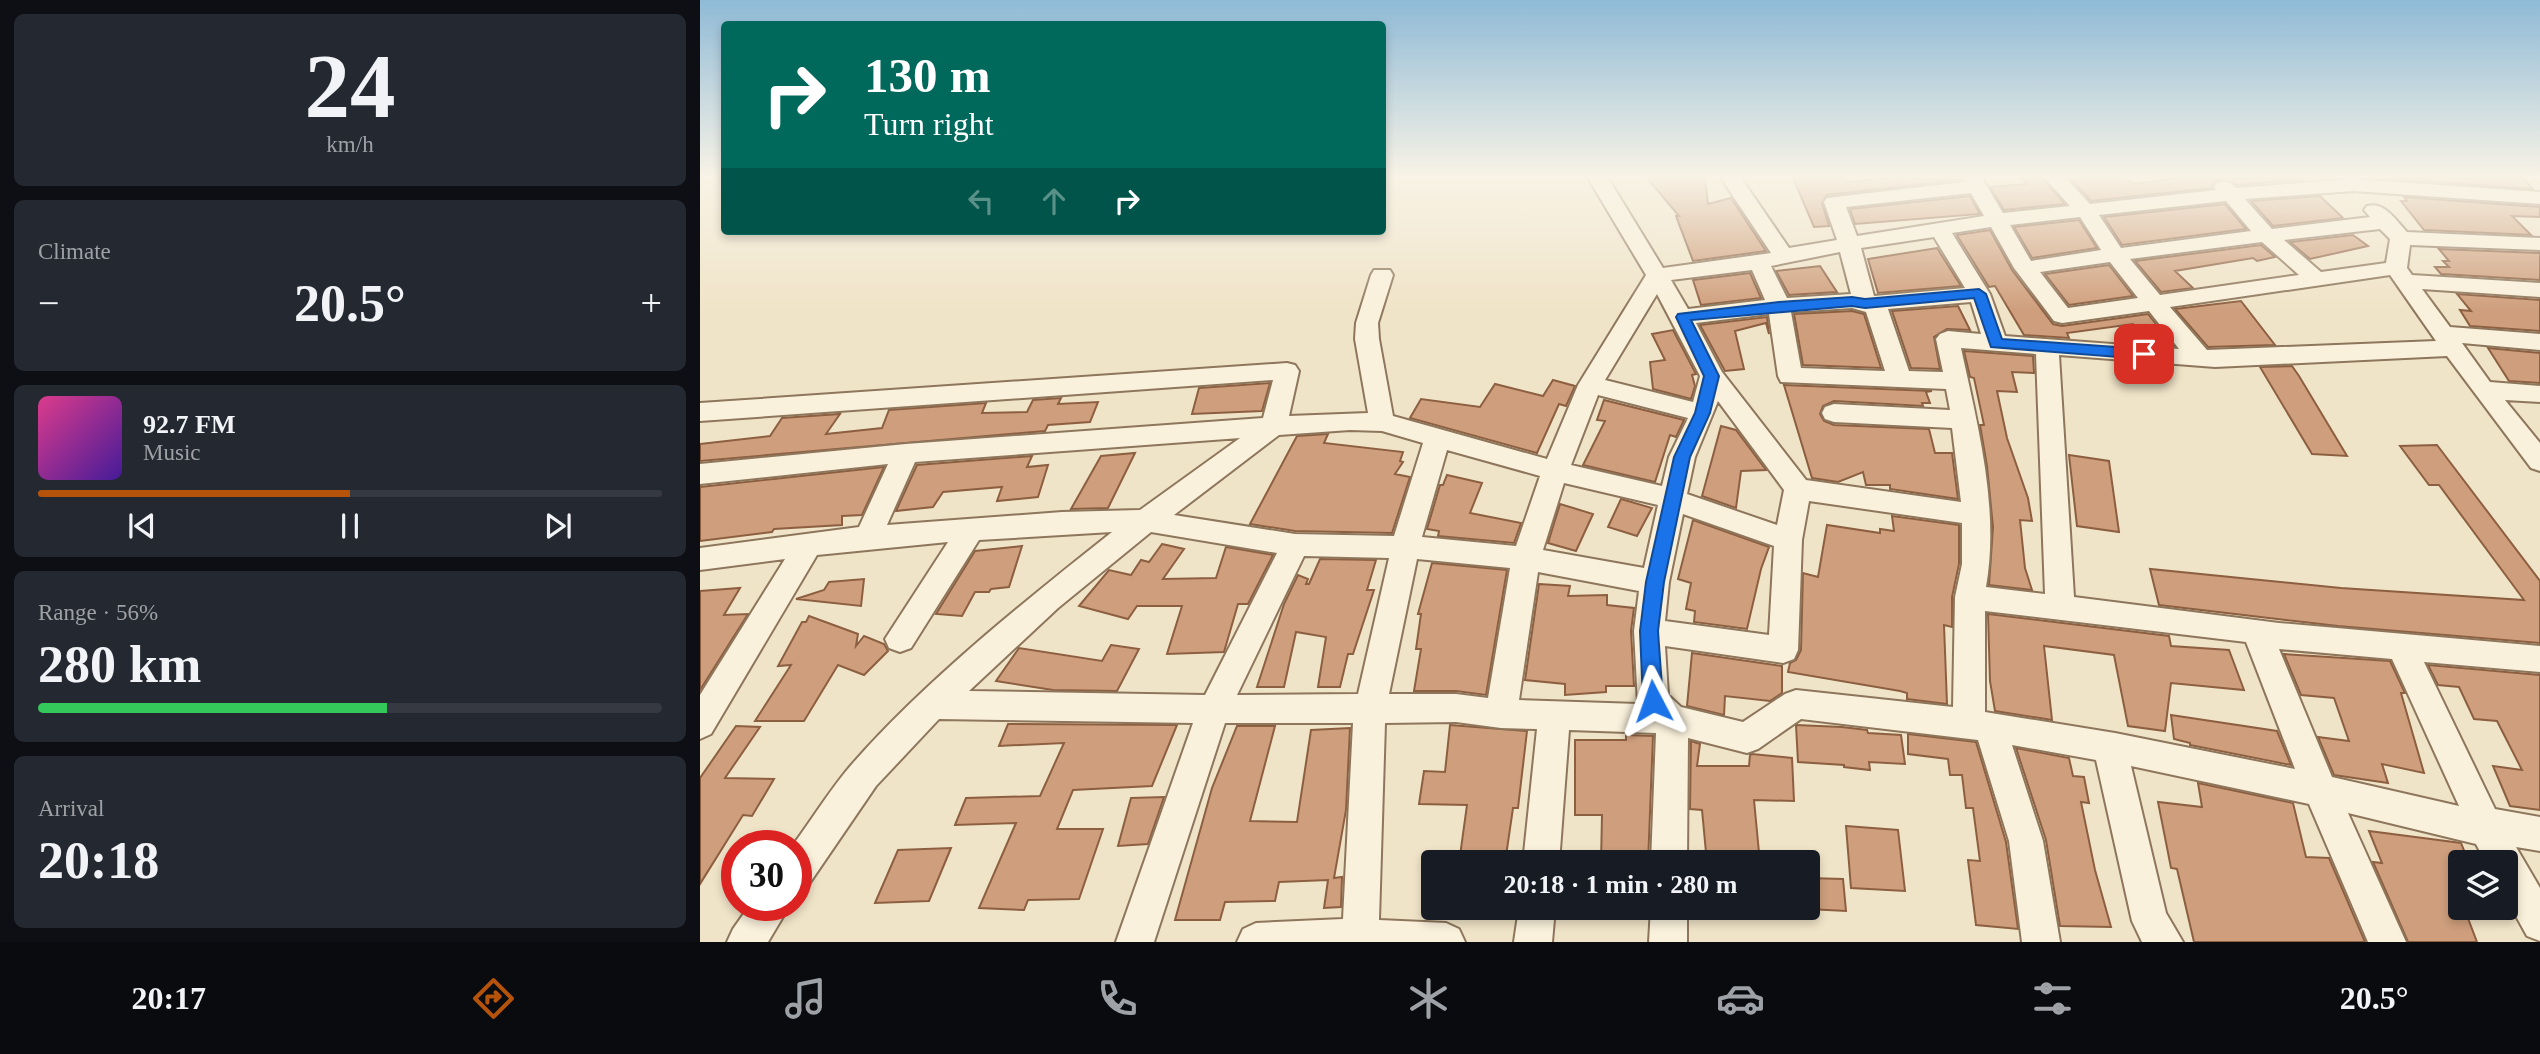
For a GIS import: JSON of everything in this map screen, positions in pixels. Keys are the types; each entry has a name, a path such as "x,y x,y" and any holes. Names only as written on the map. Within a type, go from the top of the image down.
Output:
{"street":[{"path":"1625,222 1682,317 1712,376 1798,489 1976,514"},
{"path":"1761,222 1784,256"},
{"path":"1841,222 1865,304"},
{"path":"1657,275 1759,263 1849,244 1986,222"},
{"path":"1998,222 2025,268 2089,350"},
{"path":"2093,222 2115,255 2199,357"},
{"path":"2255,222 2315,278"},
{"path":"2025,268 2266,235 2384,222 2401,238 2540,244"},
{"path":"1940,230 1979,294 1996,344"},
{"path":"2401,238 2402,274 2483,390 2539,458"},
{"path":"1759,263 1779,306 1790,376 1899,377 1958,381"},
{"path":"2062,316 2315,278 2402,274 2540,290"},
{"path":"1382,275 1367,323 1367,339 1382,422"},
{"path":"1501,714 1526,558 1555,471 1590,385 1657,275"},
{"path":"1865,304 1979,294"},
{"path":"1682,317 1852,301 1876,307 1899,377"},
{"path":"2041,942 2026,841 1980,726 1970,597 1976,564 1976,514 1958,381 1948,339 2215,359 2447,341 2540,342"},
{"path":"2047,347 2060,606"},
{"path":"700,412 1287,371 1274,426 1146,521 1048,599 932,705 864,775 812,848"},
{"path":"1669,850 1672,719 1653,701 1649,631 1655,582 1682,457 1703,413 1712,376"},
{"path":"1590,385 1703,413"},
{"path":"2483,390 2540,394"},
{"path":"1834,413 1964,420"},
{"path":"700,474 906,453 1349,421 1382,422 1555,471 1674,500 1788,540"},
{"path":"1360,939 1370,709 1405,547 1437,439"},
{"path":"868,537 906,453"},
{"path":"1649,631 1783,650 1788,540 1798,489"},
{"path":"700,559 868,537 1146,521 1295,545 1405,547 1526,558 1655,582"},
{"path":"901,639 971,529"},
{"path":"700,724 809,544"},
{"path":"1135,942 1214,709 1295,545"},
{"path":"1970,597 2060,606 2280,636 2540,659"},
{"path":"2257,631 2320,789 2387,942"},
{"path":"2401,645 2499,850"},
{"path":"932,705 1214,709 1457,708 1501,714 1672,719 1747,738 1796,704 1980,726 2110,747 2320,789 2487,830 2494,826 2540,834"},
{"path":"1542,850 1554,716"},
{"path":"2110,747 2150,921 2164,942"},
{"path":"2518,884 2540,923"},
{"path":"1534,942 1536,920"},
{"path":"1668,920 1668,942"},
{"path":"746,942 761,921"},
{"path":"1256,942 1360,939 1446,942"}],"building":[{"path":"1678,222 1747,222 1766,251 1693,261"},
{"path":"1812,222 1828,222 1829,226 1814,227"},
{"path":"2080,222 2097,248 2032,258 2014,227"},
{"path":"2107,222 2240,222 2246,229 2122,245"},
{"path":"2269,222 2308,222 2273,226"},
{"path":"2418,222 2518,222 2531,235 2424,230"},
{"path":"1990,230 2012,270 2053,324 2062,326 2148,314 2173,346 2143,344 2133,324 2067,333 2069,338 2024,335 1995,286 1989,287 1957,235"},
{"path":"2353,235 2368,246 2310,259 2290,242"},
{"path":"2261,245 2275,257 2175,271 2193,288 2161,292 2135,261"},
{"path":"1937,248 1961,286 1878,293 1868,259"},
{"path":"2439,249 2540,253 2540,280 2441,274 2435,267 2449,267 2443,261 2449,261"},
{"path":"2109,265 2133,296 2069,305 2045,274"},
{"path":"1820,266 1837,292 1789,295 1776,271"},
{"path":"1750,273 1761,298 1701,305 1693,280"},
{"path":"2457,294 2540,300 2540,331 2470,326 2460,310 2471,311"},
{"path":"2241,301 2275,345 2208,347 2175,309"},
{"path":"1958,306 1970,330 1947,329 1934,337 1940,369 1911,368 1892,311"},
{"path":"1852,311 1864,314 1881,368 1803,365 1794,314"},
{"path":"1767,317 1769,334 1766,323 1735,331 1744,369 1725,371 1700,325"},
{"path":"1673,330 1696,374 1692,375 1695,386 1691,399 1653,389 1650,362 1665,360 1652,334"},
{"path":"2488,348 2540,353 2540,383 2509,381"},
{"path":"1964,351 2033,356 2034,373 2012,372 2017,392 1997,391 2007,438 2028,498 2032,521 2020,520 2025,568 2032,590 1989,585 1993,527 1980,425 1984,425 1974,378 1970,377"},
{"path":"2292,366 2347,456 2312,454 2260,367"},
{"path":"1553,380 1575,386 1566,406 1559,404 1537,453 1410,418 1421,399 1480,407 1495,384 1543,396"},
{"path":"1270,383 1262,411 1192,414 1199,388"},
{"path":"1784,385 1932,391 1926,392 1930,403 1922,403 1923,406 1834,401 1823,406 1820,414 1824,421 1834,425 1929,429 1935,453 1952,453 1958,499 1890,489 1890,485 1866,485 1863,472 1838,482 1812,478"},
{"path":"1061,398 1058,404 1098,402 1090,422 1048,425 1045,431 700,461 700,444 770,436 782,418 840,414 826,434 882,428 889,410 986,403 982,413 1027,412 1033,400"},
{"path":"1604,400 1684,420 1676,437 1670,435 1655,482 1583,465 1605,421 1597,420"},
{"path":"1721,426 1736,430 1766,470 1741,471 1736,508 1702,496"},
{"path":"1328,434 1324,443 1403,452 1400,461 1403,462 1395,474 1410,477 1392,533 1295,531 1250,524 1297,436"},
{"path":"2437,445 2540,581 2540,643 2338,626 2159,605 2150,569 2341,588 2524,600 2439,485 2429,485 2400,446"},
{"path":"1135,453 1108,508 1071,509 1101,456"},
{"path":"2069,455 2109,461 2119,532 2077,526"},
{"path":"1032,456 1027,467 1048,465 1038,497 997,501 1002,487 943,492 933,507 896,511 917,465"},
{"path":"884,467 862,515 842,516 842,525 774,529 772,532 700,541 700,487"},
{"path":"1447,475 1482,483 1470,513 1521,523 1514,543 1438,536 1439,531 1427,529 1440,485 1443,485"},
{"path":"1621,499 1652,508 1637,536 1608,527"},
{"path":"1560,504 1593,514 1576,551 1548,543"},
{"path":"1892,516 1959,525 1959,564 1952,597 1952,627 1944,625 1947,704 1907,699 1907,693 1900,691 1788,672 1790,663 1796,660 1801,650 1803,573 1818,577 1827,525 1880,533 1880,529 1894,531"},
{"path":"1693,520 1769,547 1747,629 1694,622 1695,611 1686,609 1691,583 1678,579"},
{"path":"1162,544 1184,549 1163,579 1216,578 1226,547 1273,555 1248,604 1238,604 1224,652 1167,654 1182,606 1137,606 1128,619 1079,606 1109,570 1131,575 1141,560 1149,562"},
{"path":"1022,546 1009,587 975,592 962,616 936,614 975,551"},
{"path":"1320,559 1376,560 1367,590 1374,590 1353,654 1348,654 1340,687 1318,687 1326,637 1296,632 1284,687 1257,687 1284,604 1298,575 1308,579 1306,584 1309,584"},
{"path":"1432,563 1507,570 1486,695 1456,691 1414,691 1421,649 1416,649 1421,614 1418,614"},
{"path":"864,579 861,606 796,599 824,590 829,582"},
{"path":"1539,584 1570,586 1568,596 1607,595 1607,605 1634,608 1631,631 1634,686 1606,686 1606,692 1565,695 1565,684 1525,680"},
{"path":"740,588 724,615 748,614 700,690 700,591"},
{"path":"1988,614 2169,636 2171,646 2229,650 2244,690 2171,683 2165,731 2128,726 2114,655 2044,646 2052,720 1995,711 1990,681"},
{"path":"809,616 858,634 856,646 864,636 884,644 888,651 864,675 838,665 804,721 755,721 791,665 778,666 802,622 806,622"},
{"path":"1111,645 1139,649 1117,691 1053,690 996,681 1019,648 1102,661"},
{"path":"1692,653 1782,666 1782,693 1770,701 1725,696 1724,715 1687,706"},
{"path":"2284,654 2390,661 2405,693 2401,693 2424,773 2382,764 2388,783 2334,775 2318,737 2349,741 2334,698 2301,695"},
{"path":"2428,665 2540,675 2540,810 2510,806 2493,766 2522,770 2497,721 2474,719 2459,687 2438,685"},
{"path":"2171,715 2277,731 2291,765 2190,745 2174,739"},
{"path":"1008,724 1177,725 1152,786 1073,790 1057,829 1103,829 1079,899 1028,900 1024,910 979,908 1016,823 955,825 966,798 1040,796 1064,743 999,746"},
{"path":"1450,725 1527,731 1518,808 1513,808 1507,850 1461,850 1467,805 1419,804 1424,771 1445,772"},
{"path":"1796,725 1842,727 1867,730 1868,733 1901,735 1905,764 1869,762 1870,770 1798,762"},
{"path":"736,726 760,727 725,778 774,779 752,816 743,815 734,830 721,830 721,850 700,884 700,778"},
{"path":"1237,726 1275,726 1250,821 1297,822 1311,730 1350,728 1346,810 1334,878 1342,877 1341,907 1324,908 1328,880 1279,882 1275,901 1225,902 1220,920 1175,920 1212,788"},
{"path":"1908,734 1976,742 2006,842 2018,929 1976,925 1968,860 1980,861 1973,808 1966,808 1962,775 1950,775 1948,759 1908,754"},
{"path":"1626,735 1653,736 1649,850 1601,850 1602,815 1575,815 1575,740 1626,740"},
{"path":"1691,741 1700,744 1697,766 1749,766 1752,754 1792,758 1794,801 1754,800 1759,850 1706,850 1702,810 1690,809"},
{"path":"2016,748 2069,758 2073,776 2084,777 2089,803 2081,802 2095,870 2111,927 2060,926 2046,840"},
{"path":"2198,783 2293,803 2306,857 2329,858 2365,942 2194,942 2177,869 2171,868 2158,802 2202,807"},
{"path":"1164,797 1148,844 1118,846 1131,798"},
{"path":"1846,826 1898,830 1905,891 1851,888"},
{"path":"2369,831 2461,843 2464,850 2448,850 2448,920 2469,920 2477,942 2408,942 2373,862 2382,863"},
{"path":"951,848 929,901 875,903 898,850"},
{"path":"1820,878 1843,879 1846,911 1820,910"}],"route":[{"path":"1653,701 1649,631 1655,582 1682,457 1703,413 1712,376 1682,317 1779,306 1852,301 1865,304 1979,294 1996,344 2144,354"}]}
